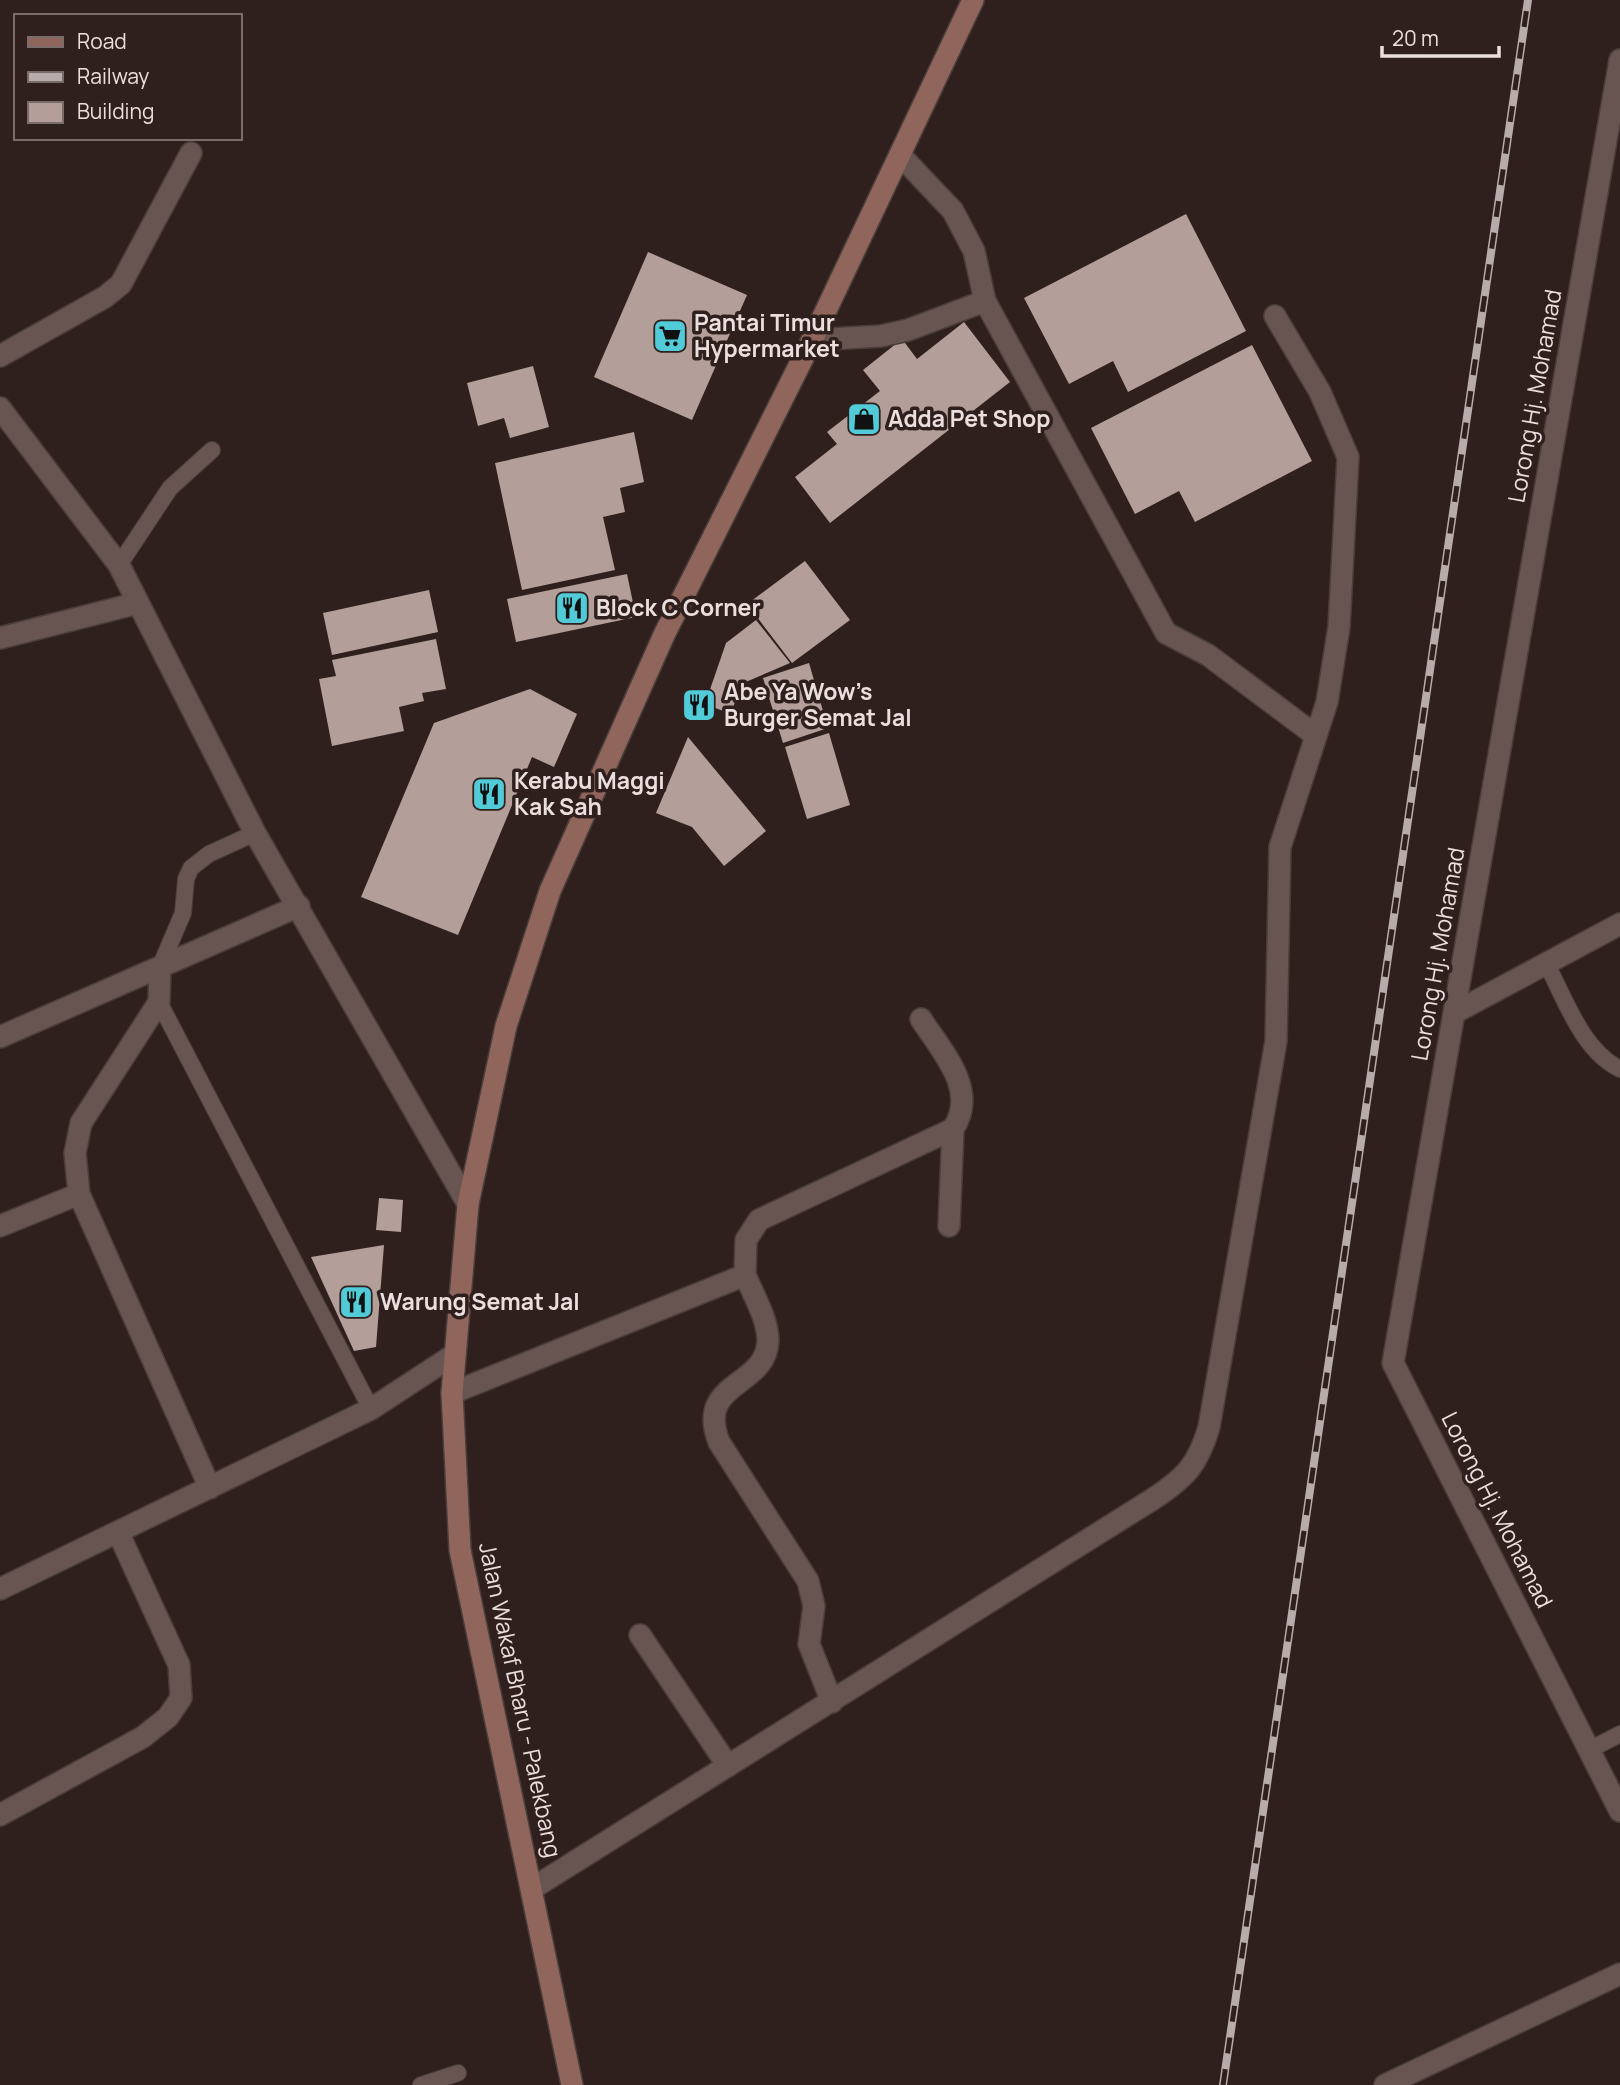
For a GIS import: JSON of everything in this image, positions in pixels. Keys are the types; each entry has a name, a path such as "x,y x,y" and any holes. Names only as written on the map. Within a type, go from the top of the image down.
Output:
{"main road":[{"name":"Jalan Wakaf Bharu - Palekbang","path":"572,2085 533,1888 460,1550 452,1393 468,1204 506,1026 550,891 664,635 812,340 973,0"}],"street":[{"name":"Lorong Hj. Mohamad","path":"1620,60 1393,1363 1620,1811"},
{"path":"0,356 105,297 121,284 191,153"},
{"path":"901,156 953,211 974,251 985,301 1166,633 1208,655 1315,735"},
{"path":"812,340 881,336 908,330 985,301"},
{"path":"533,1888 1176,1483 1193,1468 1203,1448 1209,1427 1276,1041 1280,847 1327,702 1339,627 1348,457 1320,392 1275,316"},
{"path":"0,408 119,565 255,834 299,906 468,1204"},
{"path":"0,638 138,603"},
{"path":"0,1037 299,906"},
{"path":"1454,1013 1620,924"},
{"path":"160,967 159,1002 81,1123 75,1153 79,1194 210,1488"},
{"path":"921,1019 963,1091 961,1115 953,1129 949,1226"},
{"path":"832,1702 809,1644 814,1606 808,1581 719,1442 714,1428 714,1412 720,1398 760,1364 766,1352 765,1324 745,1275 746,1240 759,1220 953,1129"},
{"path":"0,1226 79,1194"},
{"path":"452,1393 745,1275"},
{"path":"0,1589 371,1409 455,1354"},
{"path":"0,1815 143,1737 168,1717 181,1698 179,1665 118,1532"},
{"path":"640,1635 729,1766"},
{"path":"1385,2085 1620,1975"}],"lane":[{"path":"119,565 170,488 212,450"},
{"path":"160,967 183,913 186,878 191,868 209,854 255,834"},
{"path":"1546,963 1584,1036 1610,1064 1620,1069"},
{"path":"159,1002 371,1409"},
{"path":"1589,1750 1620,1734"},
{"path":"421,2085 458,2073"}],"building":[{"path":"1186,214 1246,331 1128,392 1113,361 1069,384 1024,298"},
{"name":"Pantai Timur Hypermarket","path":"648,252 747,295 692,420 594,377"},
{"path":"964,322 1010,382 830,523 795,477 837,444 827,432 880,391 863,370 902,339 917,359"},
{"path":"1252,345 1312,461 1195,522 1179,491 1135,514 1091,428"},
{"path":"533,366 549,427 510,438 504,418 478,426 467,383"},
{"path":"634,432 644,482 620,488 625,512 603,517 615,570 522,590 495,463"},
{"path":"805,561 850,620 792,663 747,604"},
{"name":"Block C Corner","path":"627,574 636,617 516,642 507,599"},
{"path":"429,590 438,632 332,655 323,613"},
{"path":"756,620 790,663 741,684 731,714 705,704 726,643"},
{"path":"436,639 446,689 422,693 424,701 399,707 404,731 332,746 319,679 336,676 332,660"},
{"path":"809,663 828,728 783,743 763,678"},
{"path":"530,689 577,714 554,767 532,757 458,935 361,897 434,723"},
{"path":"829,733 850,805 807,819 785,747"},
{"path":"688,737 766,831 724,866 692,827 656,813"},
{"path":"379,1198 403,1200 401,1232 376,1230"},
{"name":"Warung Semat Jal","path":"384,1245 376,1347 354,1351 311,1257"}],"railway":[{"path":"1223,2085 1528,0"}],"place":[{"name":"Pantai Timur Hypermarket","path":"670,336"},
{"name":"Adda Pet Shop","path":"864,419"},
{"name":"Block C Corner","path":"572,608"},
{"name":"Abe Ya Wow’s Burger Semat Jal","path":"699,705"},
{"name":"Kerabu Maggi Kak Sah","path":"489,794"},
{"name":"Warung Semat Jal","path":"356,1302"}]}
